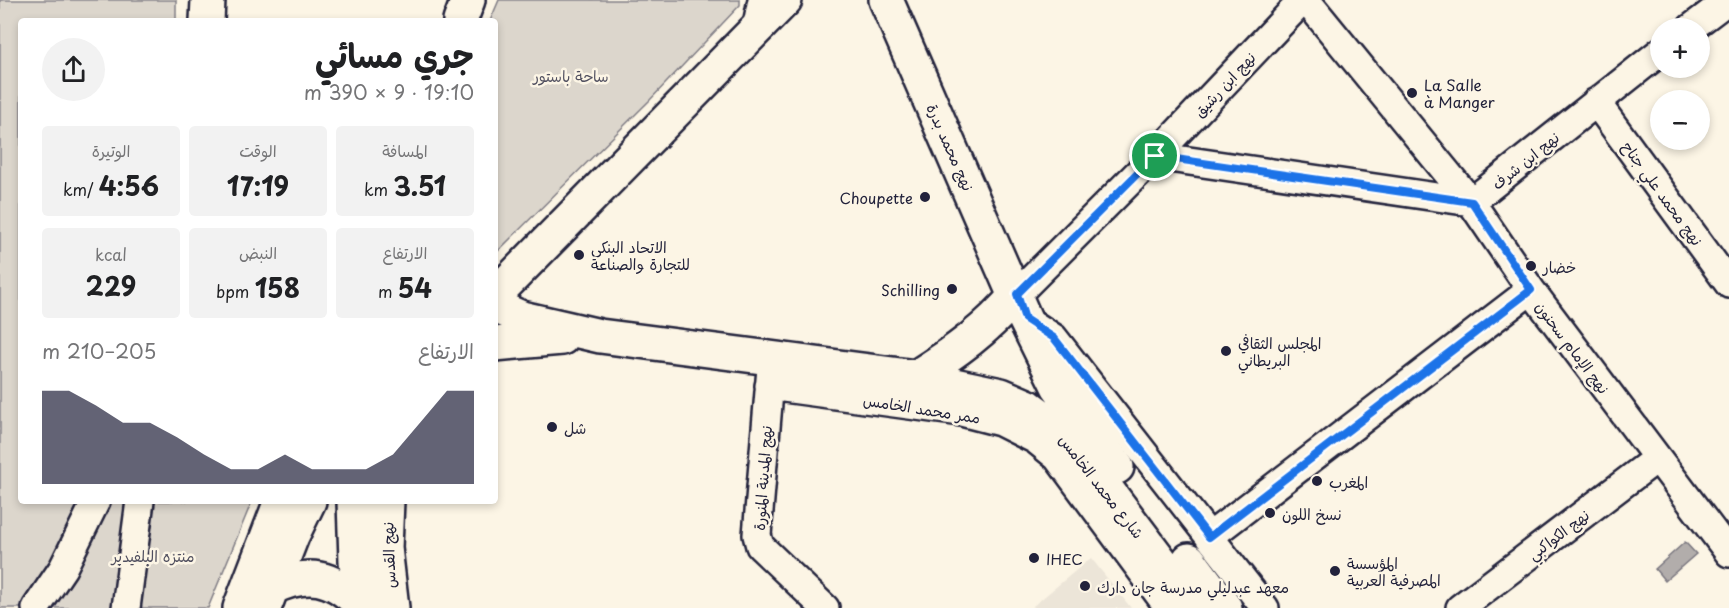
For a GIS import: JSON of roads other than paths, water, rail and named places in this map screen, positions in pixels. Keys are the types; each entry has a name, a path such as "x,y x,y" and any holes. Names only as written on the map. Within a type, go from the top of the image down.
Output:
{"main road":[{"path":"207,18 208,0"},
{"path":"461,18 468,0"},
{"path":"498,292 762,13 785,0"},
{"name":"نهج محمد بدرة","path":"886,0 1021,307"},
{"path":"498,307 522,318 600,336"},
{"path":"916,377 963,347 992,323 1021,307"},
{"name":"شارع محمد الخامس","path":"1021,307 1068,403 1225,608"},
{"path":"498,344 600,336"},
{"name":"شارع محمد الخامس","path":"600,336 770,371 916,377 1000,395 1029,407 1051,423 1083,458 1196,608"},
{"path":"240,608 279,504"},
{"path":"267,598 308,504"},
{"path":"354,504 356,561 371,607"},
{"name":"نهج القدس","path":"371,607 385,548 387,504"},
{"path":"267,598 299,578 329,580 371,607"}],"street":[{"name":"نهج ابن رشيق","path":"1021,307 1155,156 1304,0"},
{"name":"نهج الإمام سحنون","path":"1304,0 1472,202 1531,290 1729,553"},
{"path":"1705,18 1728,0"},
{"name":"نهج ابن شرف","path":"1472,202 1650,60"},
{"name":"نهج محمد علي جناح","path":"1596,102 1729,284"},
{"path":"1155,156 1472,202"},
{"path":"1209,537 1531,290"},
{"path":"1021,307 1054,338 1265,608"},
{"name":"نهج المدينة المنورة","path":"770,371 757,535 760,546 825,608"},
{"name":"ممر محمد الخامس","path":"770,371 961,412 1000,423 1036,440 1057,457 1169,608"},
{"name":"نهج الكواكبي","path":"1460,608 1656,459"},
{"path":"36,608 63,568 95,504"},
{"path":"126,608 140,504"}],"place":[{"name":"La Salle à Manger","path":"1412,93"},
{"name":"Choupette","path":"925,197"},
{"name":"الاتحاد البنكي للتجارة والصناعة","path":"579,255"},
{"name":"خضار","path":"1531,266"},
{"name":"Schilling","path":"952,289"},
{"name":"المجلس الثقافي البريطاني","path":"1226,351"},
{"name":"شل","path":"552,427"},
{"name":"المغرب","path":"1317,481"},
{"name":"نسخ اللون","path":"1270,513"},
{"name":"IHEC","path":"1034,558"},
{"name":"المؤسسة المصرفية العربية","path":"1335,571"},
{"name":"معهد عبدليلي مدرسة جان دارك","path":"1085,586"}],"park label":[{"name":"ساحة باستور","path":"571,75"},
{"name":"منتزه البلفيدير","path":"153,555"}]}
